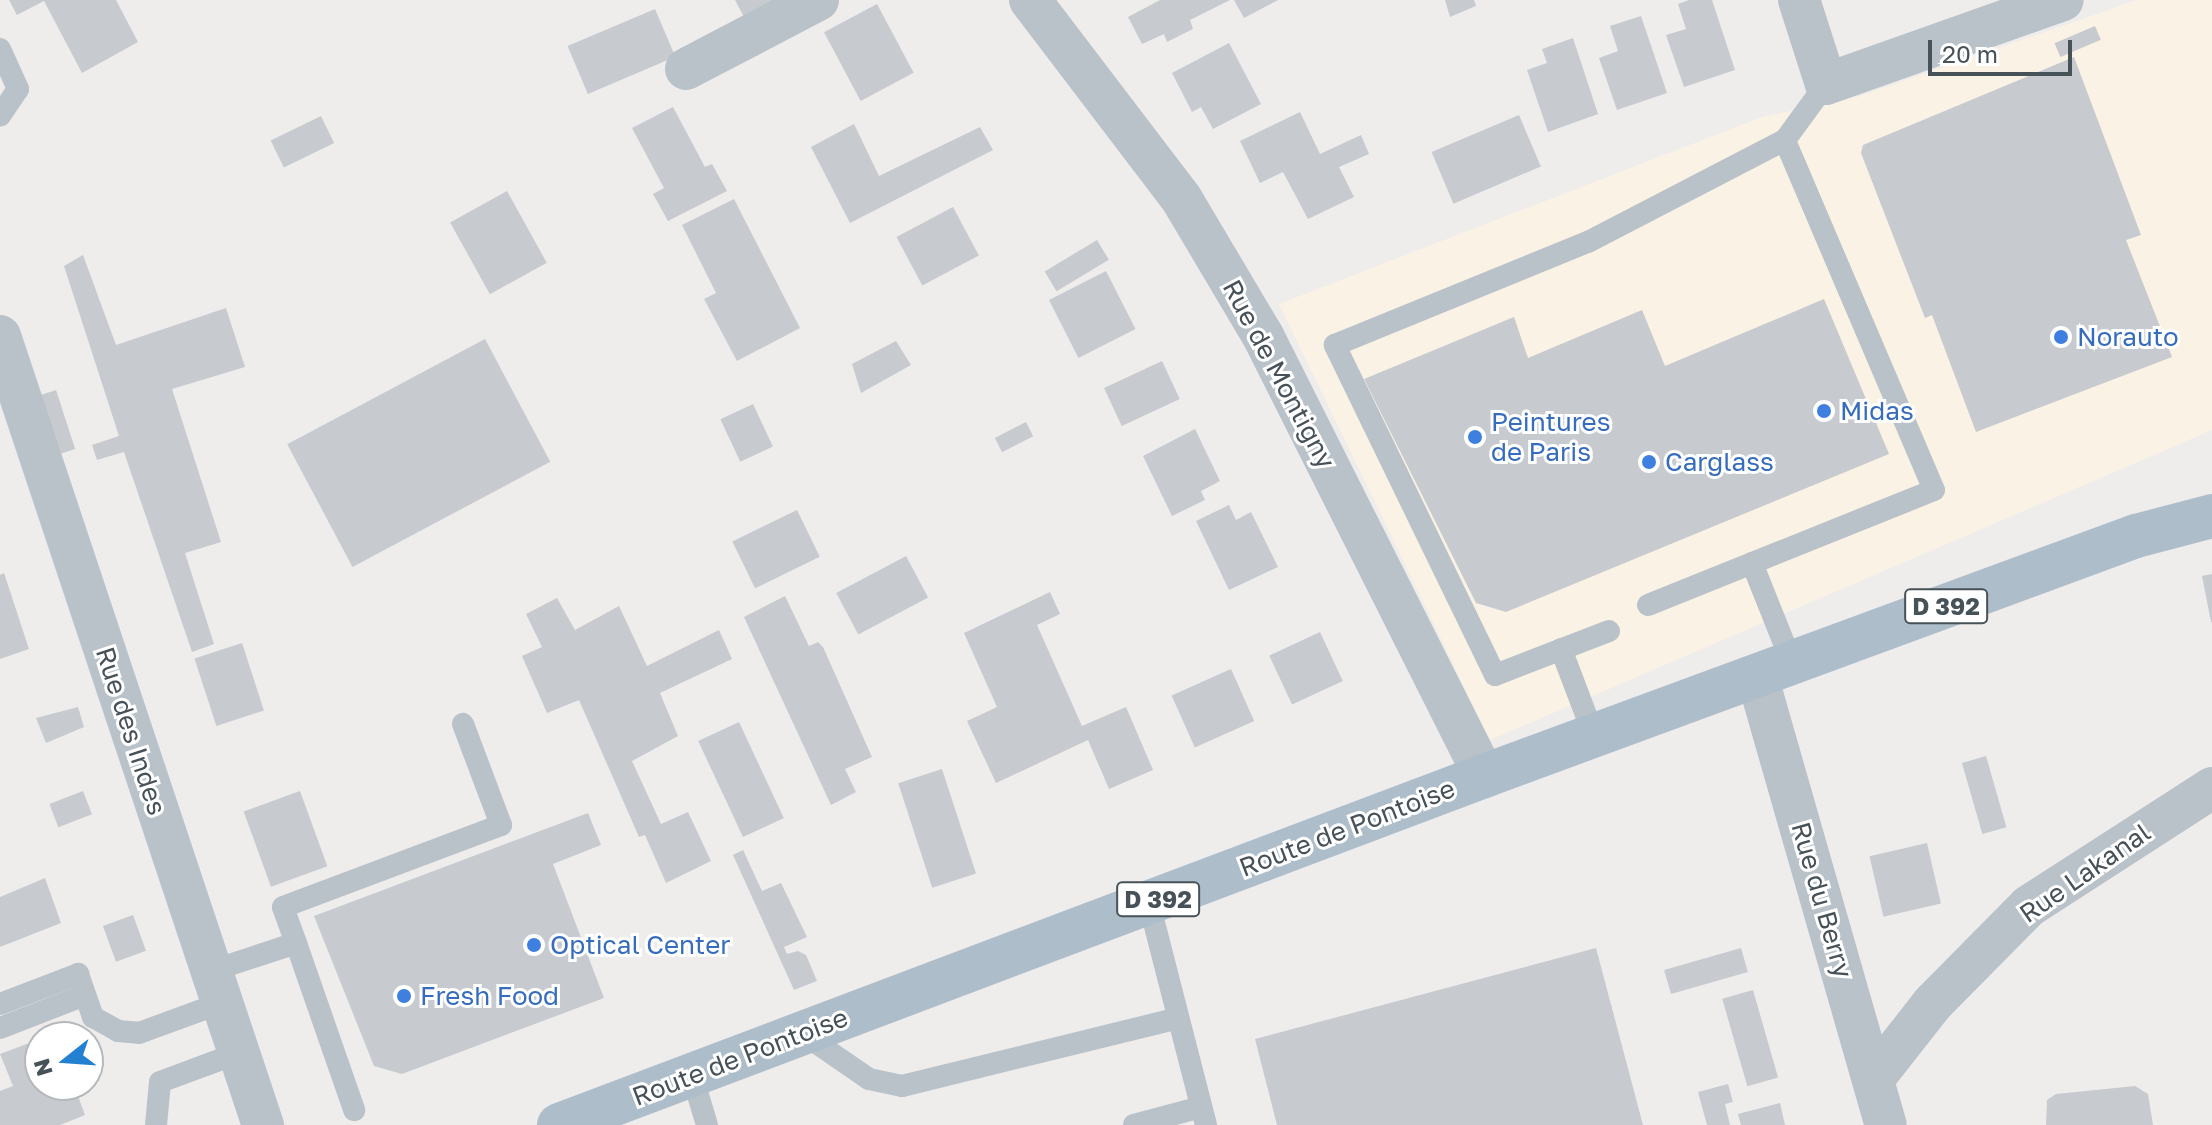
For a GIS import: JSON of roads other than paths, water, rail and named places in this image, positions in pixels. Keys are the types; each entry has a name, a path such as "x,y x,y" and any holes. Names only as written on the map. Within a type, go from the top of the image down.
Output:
{"main road":[{"name":"Route de Pontoise","path":"2136,536 2212,493"},
{"name":"Route de Pontoise","path":"559,1125 1484,776 2136,536 2212,516"}],"street":[{"path":"686,69 818,0"},
{"name":"Rue de Montigny","path":"1030,0 1181,198 1263,336 1484,776"},
{"path":"1799,0 1826,84 2063,0"},
{"name":"Rue des Indes","path":"0,336 263,1125"},
{"name":"Rue du Berry","path":"1775,670 1886,1125"},
{"name":"Rue Lakanal","path":"1874,1078 1933,1003 2029,906 2212,788"}],"lane":[{"path":"0,49 18,89 0,116"},
{"path":"1609,631 1495,675 1335,345 1588,242 1785,140 1826,84"},
{"path":"1648,605 1934,490 1785,140"},
{"path":"1752,563 1775,670"},
{"path":"1561,649 1594,736"},
{"path":"354,1110 283,907 501,825 463,724"},
{"path":"1134,1125 1203,1116 1149,903"},
{"path":"0,1004 78,974 93,1017 118,1031 139,1033 296,943"},
{"path":"0,1028 85,995"},
{"path":"802,1033 869,1079 902,1086 1178,1018"},
{"path":"156,1125 160,1082 238,1053"},
{"path":"692,1075 707,1125"}],"place":[{"name":"Norauto","path":"2061,337"},
{"name":"Midas","path":"1824,411"},
{"name":"Peintures de Paris","path":"1475,437"},
{"name":"Carglass","path":"1649,462"},
{"name":"Optical Center","path":"534,945"},
{"name":"Fresh Food","path":"404,996"}]}
